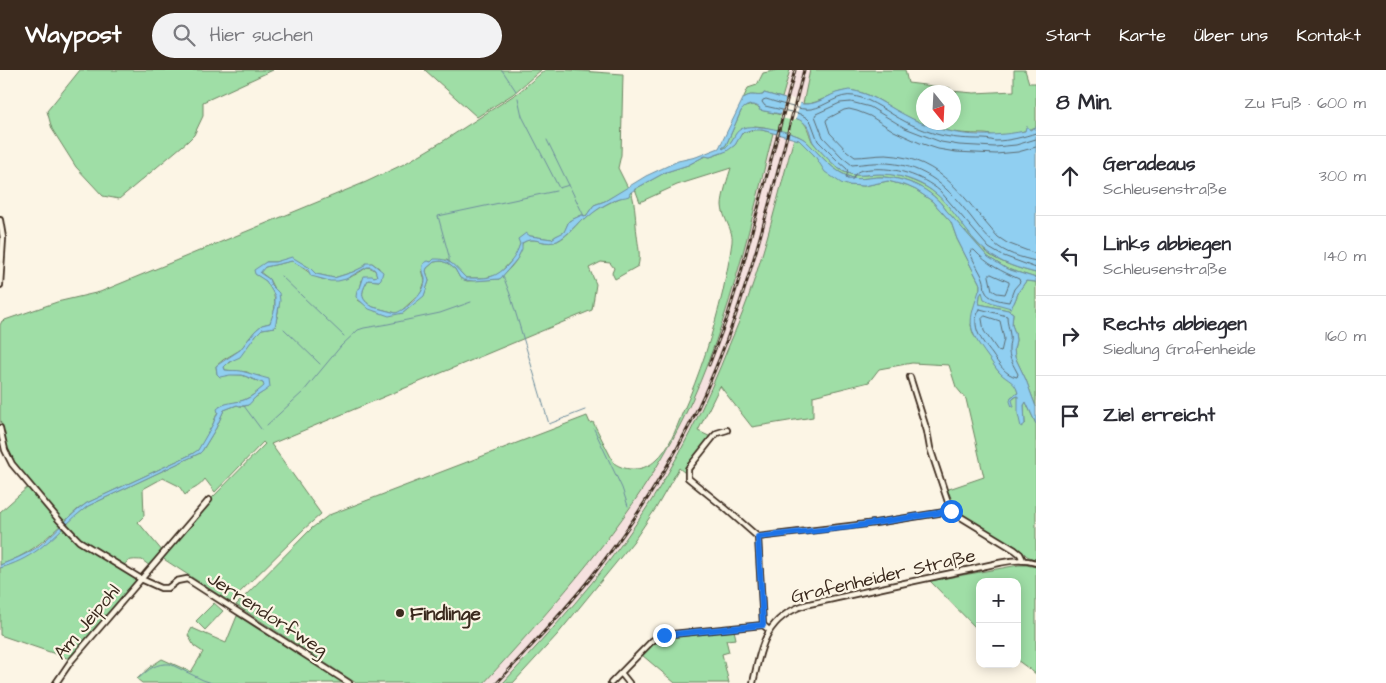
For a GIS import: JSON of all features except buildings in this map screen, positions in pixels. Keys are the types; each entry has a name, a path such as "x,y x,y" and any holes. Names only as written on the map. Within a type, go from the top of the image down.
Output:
{"street":[{"path":"0,220 2,238 0,285"},
{"path":"910,377 927,431 930,448 951,511 1015,550 1023,560"},
{"name":"Jerrendorfweg","path":"0,428 8,458 59,520 82,543 141,579 161,588 168,588 177,581 187,578 349,683"},
{"path":"727,430 714,436 688,469 688,478 758,537 763,625"},
{"path":"141,579 209,500"},
{"path":"758,537 849,527 951,511"},
{"name":"Grafenheider Straße","path":"753,683 761,647 769,630 788,612 805,605 945,574 1023,560 1036,563"},
{"name":"Am Jeipohl","path":"56,683 70,661 141,579"},
{"path":"611,683 652,641 662,635 763,625 769,630"},
{"path":"621,673 629,683"}],"shaded area":[{"path":"790,70 810,70 803,104 761,260 747,303 701,412 654,496 630,533 599,574 552,630 503,683 484,683 555,604 663,457 689,405 731,297"}],"green space":[{"path":"80,70 273,70 203,102 203,116 194,135 119,199 103,196 76,167 52,129 47,111"},
{"path":"425,70 541,70 513,94 477,117"},
{"path":"545,70 623,74 621,155 618,168 628,188 594,205 586,216 582,215 569,221 564,233 552,239 530,236 520,244 516,256 498,275 484,278 466,278 447,260 430,262 422,269 425,281 421,293 400,312 396,313 373,307 363,298 364,288 368,280 379,281 379,268 372,263 334,278 316,274 310,268 292,258 266,262 255,274 270,285 274,296 275,307 270,323 262,325 240,350 216,366 217,374 242,375 263,383 265,386 247,399 220,406 199,450 87,503 63,523 7,453 0,419 0,325 2,321 57,302 100,292 366,182 404,164 445,140 519,92"},
{"path":"790,70 782,98 764,93 763,95 750,95 743,99 748,88 757,85 763,73"},
{"path":"810,70 905,70 908,83 925,85 916,85 916,121 874,98 854,91 834,94 810,104 803,104"},
{"path":"1014,70 1025,70 1029,83 1036,83 1036,127 1016,133 995,136 943,130 961,130 961,92 1014,91"},
{"path":"752,105 760,108 760,110 802,121 812,141 832,163 844,172 855,175 886,174 897,176 928,188 945,202 979,246 987,253 1004,263 1036,273 1036,278 1007,269 988,257 926,190 899,179 880,177 856,179 846,175 839,172 805,140 798,136 755,126 736,134 729,145 723,149 742,109"},
{"path":"758,129 773,133 753,216 730,300 716,341 683,420 662,458 623,518 579,575 484,683 356,683 236,605 312,528 329,515 587,416 590,423 593,422 614,463 630,469 652,464 665,450 672,438 689,399 706,353 719,307 732,242 722,205 731,168 677,185 640,202 635,189 666,172 688,165 705,156 710,157 722,153 735,145 744,132"},
{"path":"794,138 802,141 819,161 847,185 864,186 888,181 907,186 932,201 951,222 957,239 980,284 971,325 973,334 999,372 1016,385 1018,393 1011,397 1012,400 1018,395 1025,424 1024,405 1026,402 1036,424 1036,560 958,512 949,493 947,493 946,490 984,477 966,399 956,387 949,365 912,363 879,369 869,382 813,396 813,417 752,427 720,386 698,431 711,437 689,464 685,473 679,468 656,508 633,542 557,635 513,683 503,683 609,562 654,497 690,433 747,301"},
{"path":"631,191 635,208 639,250 638,266 615,279 612,273 614,268 610,263 601,262 589,268 596,284 592,310 271,444 321,514 230,602 162,558 213,497 265,444 263,442 215,492 205,479 200,485 185,495 179,486 163,478 143,489 144,516 138,522 163,552 150,566 142,560 134,560 125,563 124,566 82,540 66,525 88,506 200,453 216,428 224,410 237,405 246,406 270,387 260,376 254,376 247,372 225,370 224,366 240,355 262,329 275,327 279,307 269,279 260,272 265,267 292,261 315,276 332,281 344,279 367,267 371,268 377,276 362,280 358,300 375,311 386,314 403,313 424,295 429,281 426,271 434,262 441,261 447,263 455,269 460,278 467,281 499,279 517,259 522,243 530,240 550,243 558,241 582,219 585,220 600,208 629,194"},
{"path":"1026,281 1036,282 1036,407 1015,357 1016,340 1012,325 1013,313 1008,310 979,304 982,291 1014,303"},
{"path":"28,487 61,525 33,548 0,565 0,512"},
{"path":"64,527 80,544 138,580 70,659 0,635 0,568 34,551"},
{"path":"1019,565 1036,567 1036,674 1021,663 1021,578 976,578 976,628 930,581"},
{"path":"214,603 223,611 205,630 196,621"},
{"path":"241,615 344,683 142,683 137,679 162,659 191,672 203,652 194,646 188,635 192,628 226,643 237,616"},
{"path":"734,630 736,639 726,640 729,652 722,654 729,683 675,683 642,655 661,638"}],"water":[{"path":"849,90 872,97 916,120 916,130 945,130 964,134 994,135 1025,131 1026,127 1030,130 1036,127 1036,273 992,256 979,245 946,204 925,186 900,176 886,174 857,175 840,169 813,142 805,124 795,118 759,110 760,108 755,105 750,105 741,111 726,145 722,148 727,147 736,133 746,127 763,127 800,137 839,172 846,175 856,179 880,177 899,179 926,190 988,257 1007,269 1036,278 1036,282 1026,281 1011,308 984,299 982,292 979,304 1008,310 1013,313 1012,325 1016,340 1015,357 1036,407 1036,424 1026,402 1024,405 1025,424 1021,427 1018,414 1018,396 1012,400 1014,407 1012,407 1010,401 1011,397 1018,393 1017,389 997,369 976,338 971,324 971,317 980,284 957,239 951,222 932,201 916,190 888,181 864,186 841,183 825,172 815,156 799,140 762,130 750,130 742,133 735,145 727,151 710,157 705,156 688,165 666,172 635,189 629,196 618,198 604,205 585,220 582,219 558,241 550,243 530,240 522,243 522,249 517,259 499,279 464,280 447,263 441,261 434,262 426,271 429,281 424,296 403,313 389,316 369,309 356,297 357,290 360,288 364,276 377,276 375,270 371,267 367,267 346,279 330,281 311,276 308,270 292,261 265,267 260,273 269,279 271,285 279,293 280,301 275,327 262,329 240,357 229,362 224,367 225,370 241,371 269,379 270,387 249,404 244,406 237,405 224,410 216,428 200,453 88,506 52,539 34,552 10,565 0,568 0,565 36,548 87,503 198,450 213,424 218,412 217,409 226,404 247,399 264,386 263,383 242,375 220,377 217,374 216,366 240,350 262,325 270,323 275,308 275,296 266,281 255,274 254,270 266,262 275,262 292,257 316,274 334,278 353,272 363,267 366,263 372,263 383,272 379,281 368,280 364,288 363,298 373,307 396,313 411,304 423,290 425,284 424,263 431,262 434,259 445,260 452,264 466,278 482,278 496,275 505,268 516,254 520,244 518,239 526,233 530,236 552,239 564,232 569,221 582,215 586,216 594,205 605,201 646,176 678,161 696,157 719,148 743,99 746,97 763,95 764,93 808,104"}],"pier":[{"path":"786,97 801,101 795,121 780,118"}],"waterway":[{"path":"502,70 516,91"},
{"path":"518,98 522,116 559,188 569,185"},
{"path":"547,140 584,216"},
{"path":"449,263 449,256 438,216 556,191"},
{"path":"281,276 344,336"},
{"path":"503,276 549,424 585,410"},
{"path":"267,425 303,392 341,346 358,330 440,313 471,302"},
{"path":"284,329 320,364"},
{"path":"244,406 261,429"},
{"path":"594,429 622,488 628,506"},
{"path":"139,678 153,667 161,664 170,664 212,683"}],"railway":[{"path":"709,365 727,318 740,276 795,70"},
{"path":"497,683 546,630 606,558 632,522 679,446 709,384 727,341 742,296 769,207 804,70"}],"place":[{"name":"Findlinge","path":"400,613"}],"route":[{"path":"664,635 763,625 758,537 849,527 951,511"}]}
